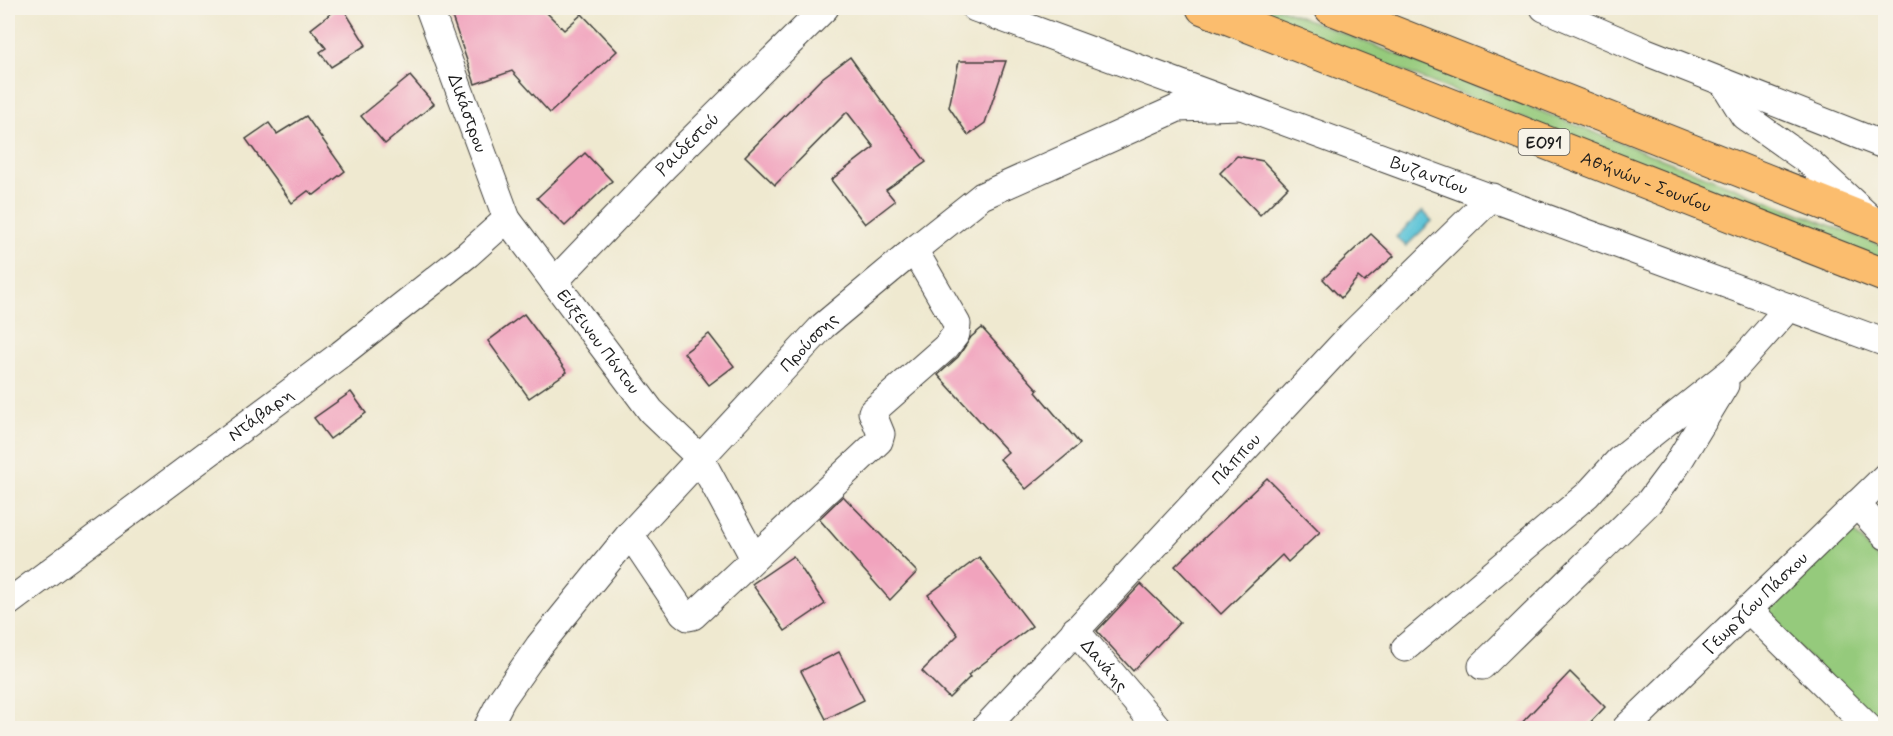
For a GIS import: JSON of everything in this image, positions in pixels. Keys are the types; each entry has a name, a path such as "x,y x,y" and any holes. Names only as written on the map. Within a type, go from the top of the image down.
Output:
{"main road":[{"name":"Αθήνών - Σουνίου","path":"1203,8 1886,276"},
{"name":"ΕΟ91","path":"1331,8 1882,226"}],"street":[{"name":"Δικάστρου","path":"429,8 507,219"},
{"name":"Ραιδεστού","path":"554,282 664,167 825,8"},
{"name":"Βυζαντίου","path":"975,8 1492,196 1886,343"},
{"path":"1544,8 1886,146"},
{"path":"1723,82 1750,121 1809,162 1882,226"},
{"name":"Προύσσης","path":"487,729 502,699 539,646 630,534 823,326 914,250 982,196 1178,108 1240,106"},
{"name":"Πάππου","path":"985,729 1352,334 1492,196"},
{"name":"Εύξεινου Πόντου","path":"507,219 651,411 700,458 754,558"},
{"name":"Ντάβαρη","path":"8,603 341,354 468,254 507,219"},
{"path":"630,534 688,617 693,616 879,441 881,434 872,412 946,347 956,334 957,324 914,250"},
{"path":"1405,648 1587,495 1619,460 1735,368 1789,308"},
{"path":"1482,666 1649,502 1676,466 1735,368"},
{"name":"Γεωργίου Πάσχου","path":"1626,729 1886,476"},
{"path":"1856,504 1886,536"},
{"path":"1748,609 1869,729"},
{"name":"Δανάης","path":"1075,630 1158,729"}],"green space":[{"path":"1243,8 1279,8 1885,247 1885,261"},
{"path":"1853,531 1885,567 1885,728 1877,728 1763,611"}],"water":[{"path":"1423,211 1432,221 1406,246 1396,237"}],"building":[{"path":"338,8 343,8 366,45 331,67 320,52 326,48 311,29"},
{"path":"449,8 542,8 564,30 582,14 617,51 550,113 512,71 475,84"},
{"path":"850,57 926,162 886,190 895,201 865,224 831,180 874,147 847,112 775,185 745,156 822,78"},
{"path":"959,61 1006,61 985,123 968,135 949,107"},
{"path":"410,76 434,104 385,144 361,116"},
{"path":"306,116 345,171 314,195 308,191 292,203 246,139 269,123 277,134"},
{"path":"585,153 612,181 565,226 537,198"},
{"path":"1237,156 1263,161 1288,187 1260,215 1220,173"},
{"path":"1371,234 1394,256 1364,282 1358,277 1341,298 1323,279"},
{"path":"524,314 567,372 529,398 488,341"},
{"path":"982,328 1038,390 1036,392 1080,444 1026,489 1000,459 1008,452 938,375 958,357 971,337"},
{"path":"709,334 734,366 709,385 684,353"},
{"path":"351,392 366,413 330,439 314,418"},
{"path":"1267,478 1320,532 1288,562 1282,555 1221,614 1175,566"},
{"path":"843,496 917,572 890,600 819,519"},
{"path":"793,556 825,604 785,631 752,584"},
{"path":"979,557 1032,626 968,675 970,677 949,698 922,671 958,635 928,595"},
{"path":"1141,584 1180,622 1133,671 1097,631"},
{"path":"839,652 864,700 826,719 801,671"},
{"path":"1570,672 1605,707 1584,729 1516,729"}]}
